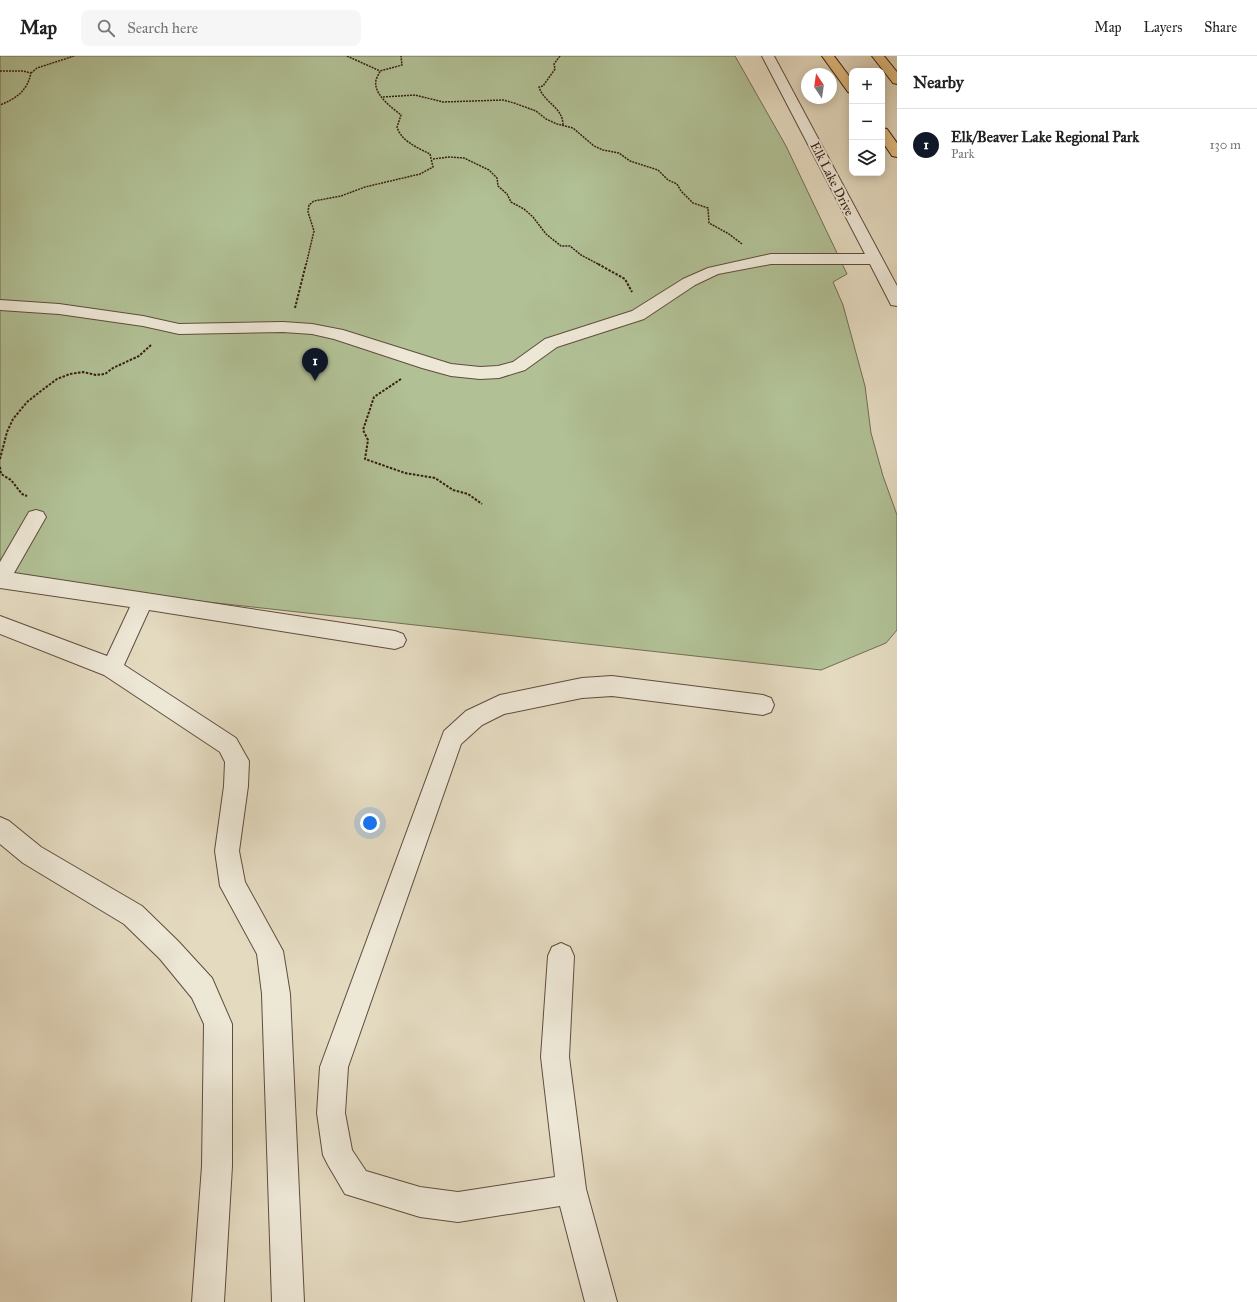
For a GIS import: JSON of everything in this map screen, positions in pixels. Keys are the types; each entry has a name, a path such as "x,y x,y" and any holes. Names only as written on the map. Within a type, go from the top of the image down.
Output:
{"highway":[{"path":"828,56 849,85"},
{"path":"878,56 897,80"},
{"path":"885,136 897,153"}],"street":[{"name":"Elk Lake Drive","path":"768,56 897,301"},
{"path":"0,305 59,309 143,321 179,329 312,329 337,334 451,370 480,373 499,372 519,366 551,343 638,315 689,282 713,271 742,264 791,258 874,259"},
{"path":"36,517 0,580 395,640"},
{"path":"112,668 143,601"},
{"path":"0,625 112,668 228,745 237,761 236,786 226,851 234,886 270,950 276,994 288,1302"},
{"path":"571,1189 458,1207 420,1202 356,1183 338,1156 331,1113 334,1067 452,738 474,718 500,705 582,688 612,686 763,705"},
{"path":"0,829 32,855 133,915 169,950 202,988 218,1024 217,1166 208,1302"},
{"path":"561,956 555,1057 571,1189 601,1302"}],"path":[{"path":"0,105 16,98 24,92 30,81 31,73 37,68 74,56"},
{"path":"347,56 380,72 402,65 400,56"},
{"path":"560,56 554,64 555,69 543,86 539,87 542,97 561,112 564,118 563,125"},
{"path":"0,71 22,71 31,73"},
{"path":"289,328 314,230 308,212 309,205 314,201 341,196 365,187 420,174 433,167 430,154 405,140 398,132 397,127 402,115 383,97 377,89 376,80 380,72"},
{"path":"383,97 414,95 443,102 503,100 536,111 546,119 573,128 594,146 603,150 619,153 630,161 658,170 668,180 677,184 681,191 693,203 708,208 708,223 739,240 744,247 742,264"},
{"path":"432,160 450,157 464,158 489,170 497,178 498,186 507,194 511,202 524,209 533,217 546,234 562,246 570,246 581,255 595,260 602,267 625,279 636,298 637,303 645,310"},
{"path":"0,459 7,432 13,419 27,402 57,379 70,374 83,372 96,375 105,374 113,368 139,356 149,346 179,329"},
{"path":"420,361 391,386 374,397 363,430 368,440 365,459 404,473 435,478 453,490 468,494 482,504"},
{"path":"0,467 1,474 11,480 19,490"}],"green space":[{"path":"0,56 735,56 786,146 847,274 833,282 843,305 865,386 871,433 883,476 897,515 897,630 886,643 821,670 0,579"}],"place":[{"name":"Elk/Beaver Lake Regional Park","path":"315,381"}]}
